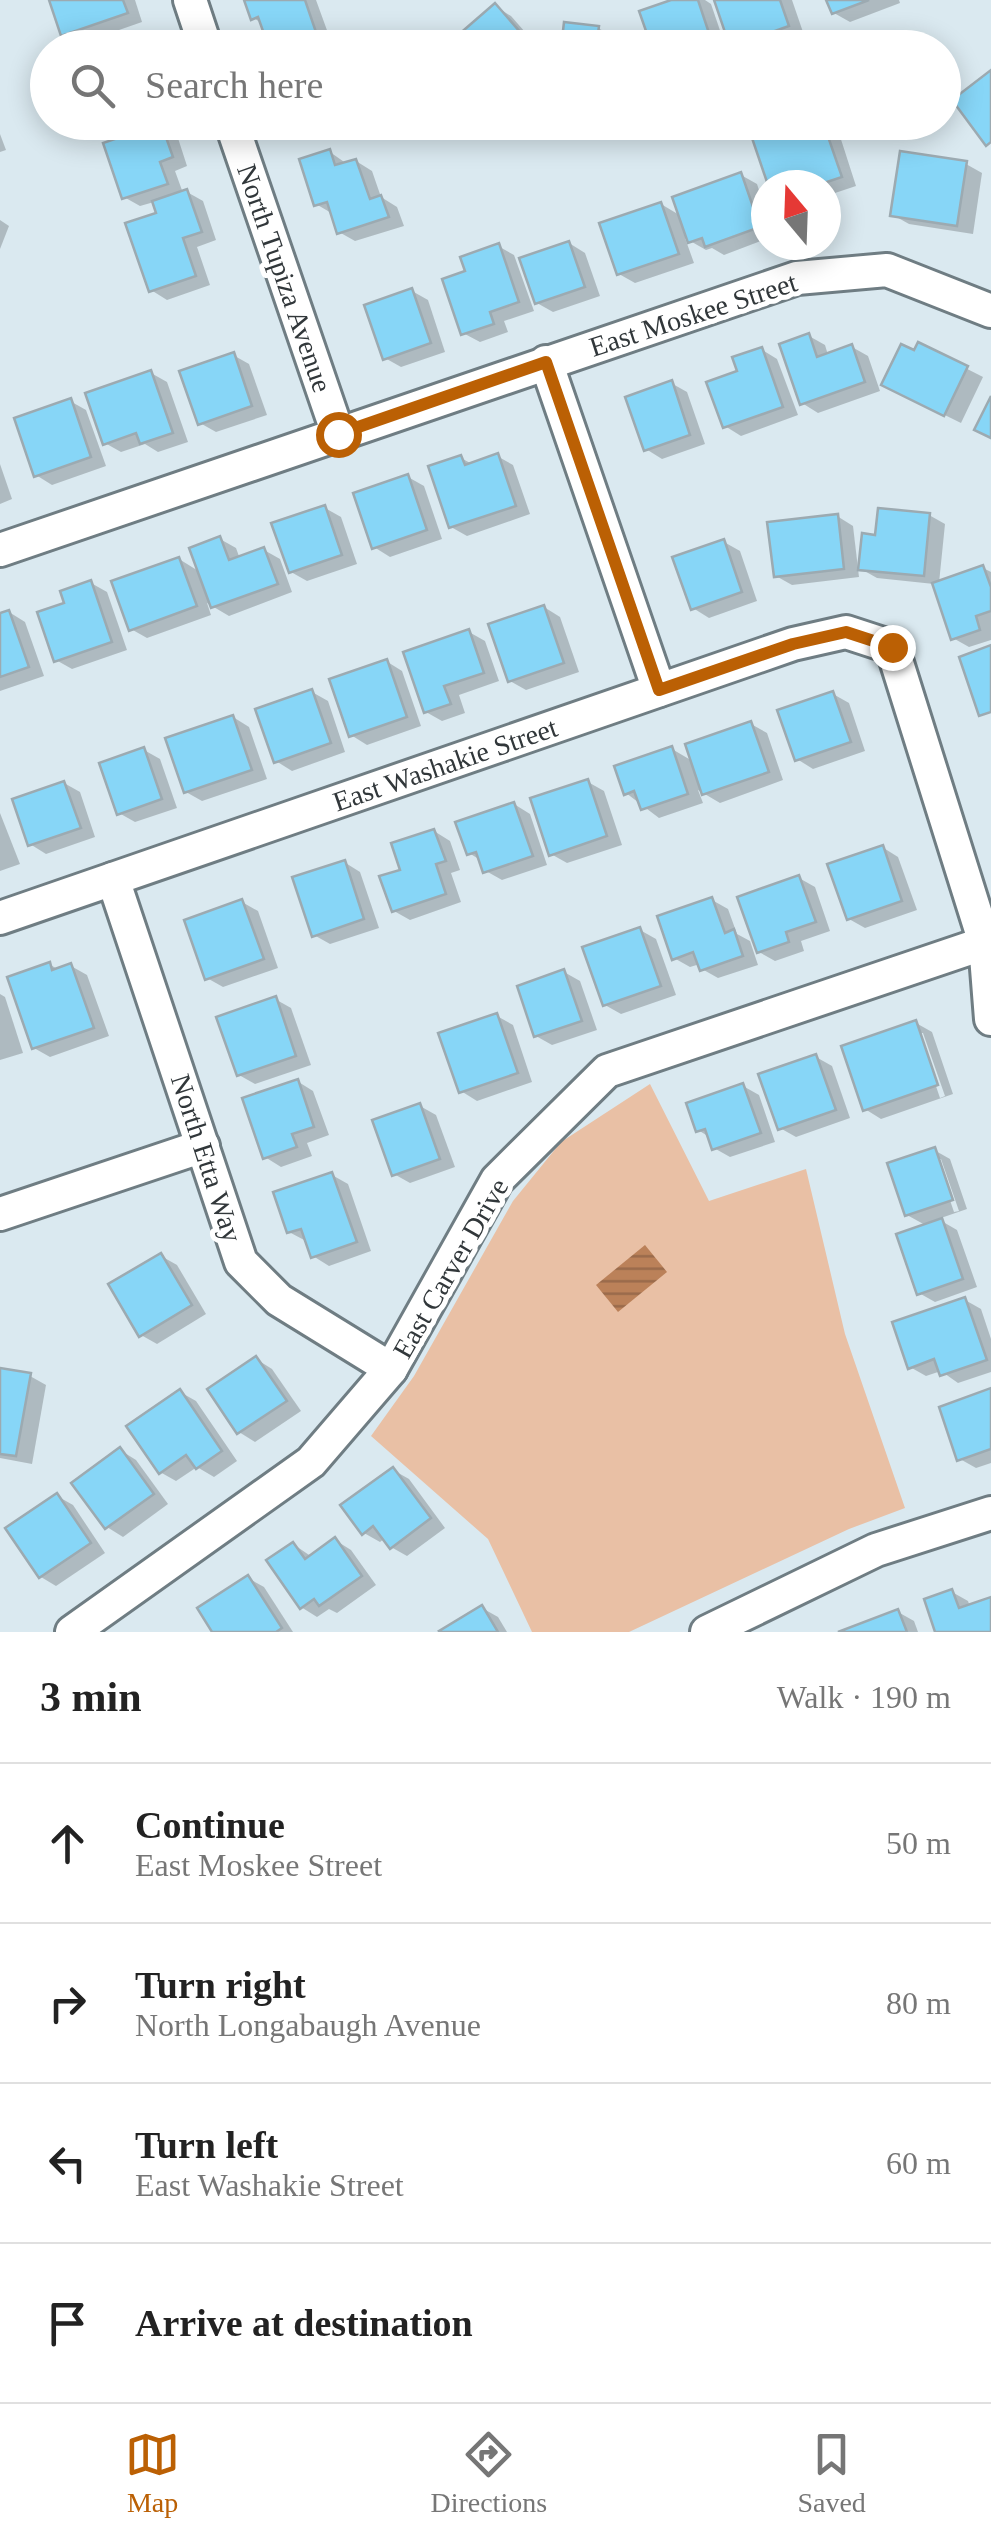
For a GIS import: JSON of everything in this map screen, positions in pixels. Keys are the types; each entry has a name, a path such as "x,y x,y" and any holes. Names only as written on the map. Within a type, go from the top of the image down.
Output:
{"street":[{"path":"190,0 200,30"},
{"name":"North Tupiza Avenue","path":"238,140 338,434"},
{"name":"East Moskee Street","path":"0,550 797,278 887,270 991,311"},
{"path":"546,362 659,690"},
{"name":"East Washakie Street","path":"0,918 793,644 846,632 892,647 984,943"},
{"name":"North Etta Way","path":"113,879 241,1262 279,1300 391,1369"},
{"path":"984,943 991,1018"},
{"name":"East Carver Drive","path":"72,1632 311,1462 391,1369 497,1180 607,1071 984,943"},
{"path":"0,1214 203,1146"},
{"path":"706,1632 876,1550 991,1513"}],"shaded area":[{"path":"650,1084 709,1201 806,1169 845,1334 905,1508 849,1529 629,1632 532,1632 488,1539 371,1436 414,1376 513,1201 561,1142"},
{"path":"645,1245 667,1272 618,1312 596,1285"}],"building":[{"path":"49,0 123,0 128,13 78,30 59,30"},
{"path":"244,0 305,0 315,30 263,30 258,17 251,20"},
{"path":"671,0 698,0 708,30 646,30 639,11"},
{"path":"714,0 780,0 789,26 778,30 724,30"},
{"path":"826,0 869,0 832,14"},
{"path":"495,3 518,30 464,30"},
{"path":"564,22 599,26 598,30 563,30"},
{"path":"991,70 991,142 986,146 961,112 961,93"},
{"path":"167,140 173,157 160,162 168,184 122,199 103,143"},
{"path":"753,140 829,140 840,170 763,170"},
{"path":"330,149 335,165 356,159 370,199 381,195 389,217 337,234 327,202 314,206 299,159"},
{"path":"900,151 967,161 957,226 890,216"},
{"path":"741,172 751,201 751,230 705,247 702,238 688,243 672,197"},
{"path":"187,189 202,232 183,238 196,276 149,292 125,223 156,213 152,201"},
{"path":"661,202 679,254 617,275 599,223"},
{"path":"569,241 585,287 535,304 519,258"},
{"path":"499,243 519,302 490,312 494,324 461,335 442,279 465,271 460,257"},
{"path":"412,288 431,343 383,360 364,305"},
{"path":"809,333 817,357 852,344 865,382 800,405 779,344"},
{"path":"918,342 968,366 944,416 881,385 901,344 914,350"},
{"path":"762,347 783,407 723,428 706,382 737,371 732,357"},
{"path":"234,352 252,406 198,425 179,371"},
{"path":"151,370 173,433 140,444 136,433 103,445 85,393"},
{"path":"672,380 690,435 644,451 625,397"},
{"path":"991,396 991,438 974,430"},
{"path":"71,398 91,457 34,477 14,418"},
{"path":"498,453 516,506 449,528 428,466 461,455 465,465"},
{"path":"408,474 427,530 372,549 353,493"},
{"path":"325,505 342,555 289,573 271,523"},
{"path":"878,508 930,513 924,576 858,570 862,533 875,535"},
{"path":"838,514 844,569 774,577 767,522"},
{"path":"220,536 229,560 264,547 278,584 211,608 189,548"},
{"path":"724,539 742,592 691,610 672,557"},
{"path":"179,557 197,606 129,631 111,581"},
{"path":"983,565 991,587 991,611 976,616 980,630 951,640 932,583"},
{"path":"91,580 112,642 54,662 37,612 64,603 60,591"},
{"path":"544,605 564,663 508,682 488,624"},
{"path":"9,610 29,667 0,677 0,613"},
{"path":"469,629 484,673 444,686 451,704 424,713 403,652"},
{"path":"991,645 991,712 979,716 959,657"},
{"path":"387,659 407,717 349,737 329,679"},
{"path":"312,689 331,743 274,763 255,709"},
{"path":"833,691 851,742 795,761 777,710"},
{"path":"233,715 252,770 184,793 165,738"},
{"path":"751,721 769,772 702,795 685,744"},
{"path":"672,746 688,794 641,810 634,791 624,795 614,766"},
{"path":"144,747 162,799 117,815 99,763"},
{"path":"588,779 607,836 549,856 530,798"},
{"path":"64,781 81,828 28,846 12,799"},
{"path":"514,802 533,856 483,873 476,852 467,855 455,822"},
{"path":"434,829 446,861 436,864 446,894 392,912 379,876 400,870 391,843"},
{"path":"883,845 902,901 847,920 827,864"},
{"path":"345,860 364,919 312,937 292,877"},
{"path":"799,875 816,922 786,932 789,942 757,953 737,897"},
{"path":"712,897 725,933 734,929 743,956 700,971 693,952 672,960 657,916"},
{"path":"242,899 264,959 205,980 184,920"},
{"path":"640,927 661,986 603,1006 582,947"},
{"path":"50,962 52,970 71,963 94,1028 32,1049 7,977"},
{"path":"564,969 582,1021 534,1037 517,986"},
{"path":"276,996 296,1056 237,1076 216,1017"},
{"path":"497,1013 518,1073 459,1093 438,1033"},
{"path":"916,1020 938,1085 863,1111 841,1046"},
{"path":"816,1054 836,1110 778,1130 758,1074"},
{"path":"298,1079 314,1127 292,1134 297,1147 263,1159 242,1098"},
{"path":"743,1083 761,1133 712,1150 705,1129 696,1132 686,1103"},
{"path":"420,1103 440,1159 392,1176 372,1120"},
{"path":"935,1147 953,1200 905,1216 887,1163"},
{"path":"332,1172 357,1242 311,1258 301,1229 287,1233 273,1192"},
{"path":"942,1218 963,1279 917,1295 896,1234"},
{"path":"161,1253 192,1305 139,1337 108,1284"},
{"path":"965,1297 987,1360 940,1376 934,1359 908,1369 892,1322"},
{"path":"256,1356 287,1401 237,1434 207,1389"},
{"path":"0,1368 31,1373 16,1456 0,1454"},
{"path":"991,1388 991,1449 957,1461 939,1407"},
{"path":"180,1389 222,1451 196,1469 186,1455 159,1474 126,1426"},
{"path":"120,1447 154,1494 105,1529 71,1483"},
{"path":"393,1467 431,1518 390,1549 373,1526 362,1535 340,1505"},
{"path":"57,1493 91,1543 39,1578 5,1528"},
{"path":"335,1537 362,1576 319,1606 314,1599 300,1609 266,1560 293,1542 305,1559"},
{"path":"248,1575 282,1628 276,1632 212,1632 197,1608"},
{"path":"952,1589 959,1608 991,1597 991,1632 935,1632 924,1599"},
{"path":"482,1605 498,1632 439,1631"},
{"path":"898,1609 907,1632 838,1632"}],"route":[{"path":"338,434 546,362 659,690 793,644 846,632 892,647"}]}
